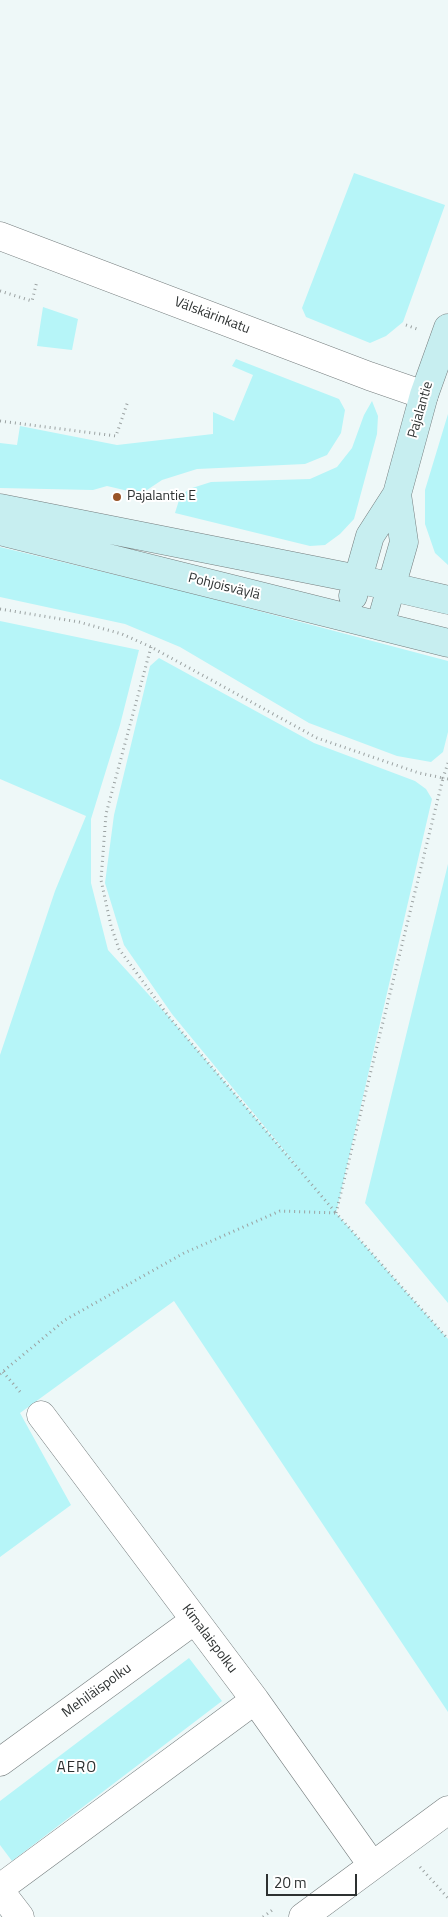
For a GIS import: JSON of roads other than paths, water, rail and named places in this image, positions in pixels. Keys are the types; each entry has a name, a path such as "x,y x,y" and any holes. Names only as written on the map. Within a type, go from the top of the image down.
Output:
{"main road":[{"name":"Pajalantie","path":"347,618 370,536 397,494 424,395 448,328"},
{"name":"Pajalantie","path":"380,626 404,542 397,494"},
{"path":"0,508 358,579 448,600"},
{"name":"Pohjoisväylä","path":"0,531 448,642"}],"street":[{"name":"Välskärinkatu","path":"0,236 360,373 424,395"},
{"name":"Kimalaispolku","path":"41,1415 255,1700 372,1865"},
{"name":"Mehiläispolku","path":"0,1762 195,1620"},
{"path":"20,1917 0,1889 255,1700"},
{"path":"303,1917 448,1810"}],"place":[{"name":"Pajalantie E","path":"117,497"}],"district":[{"name":"AERO","path":"77,1768"}]}
